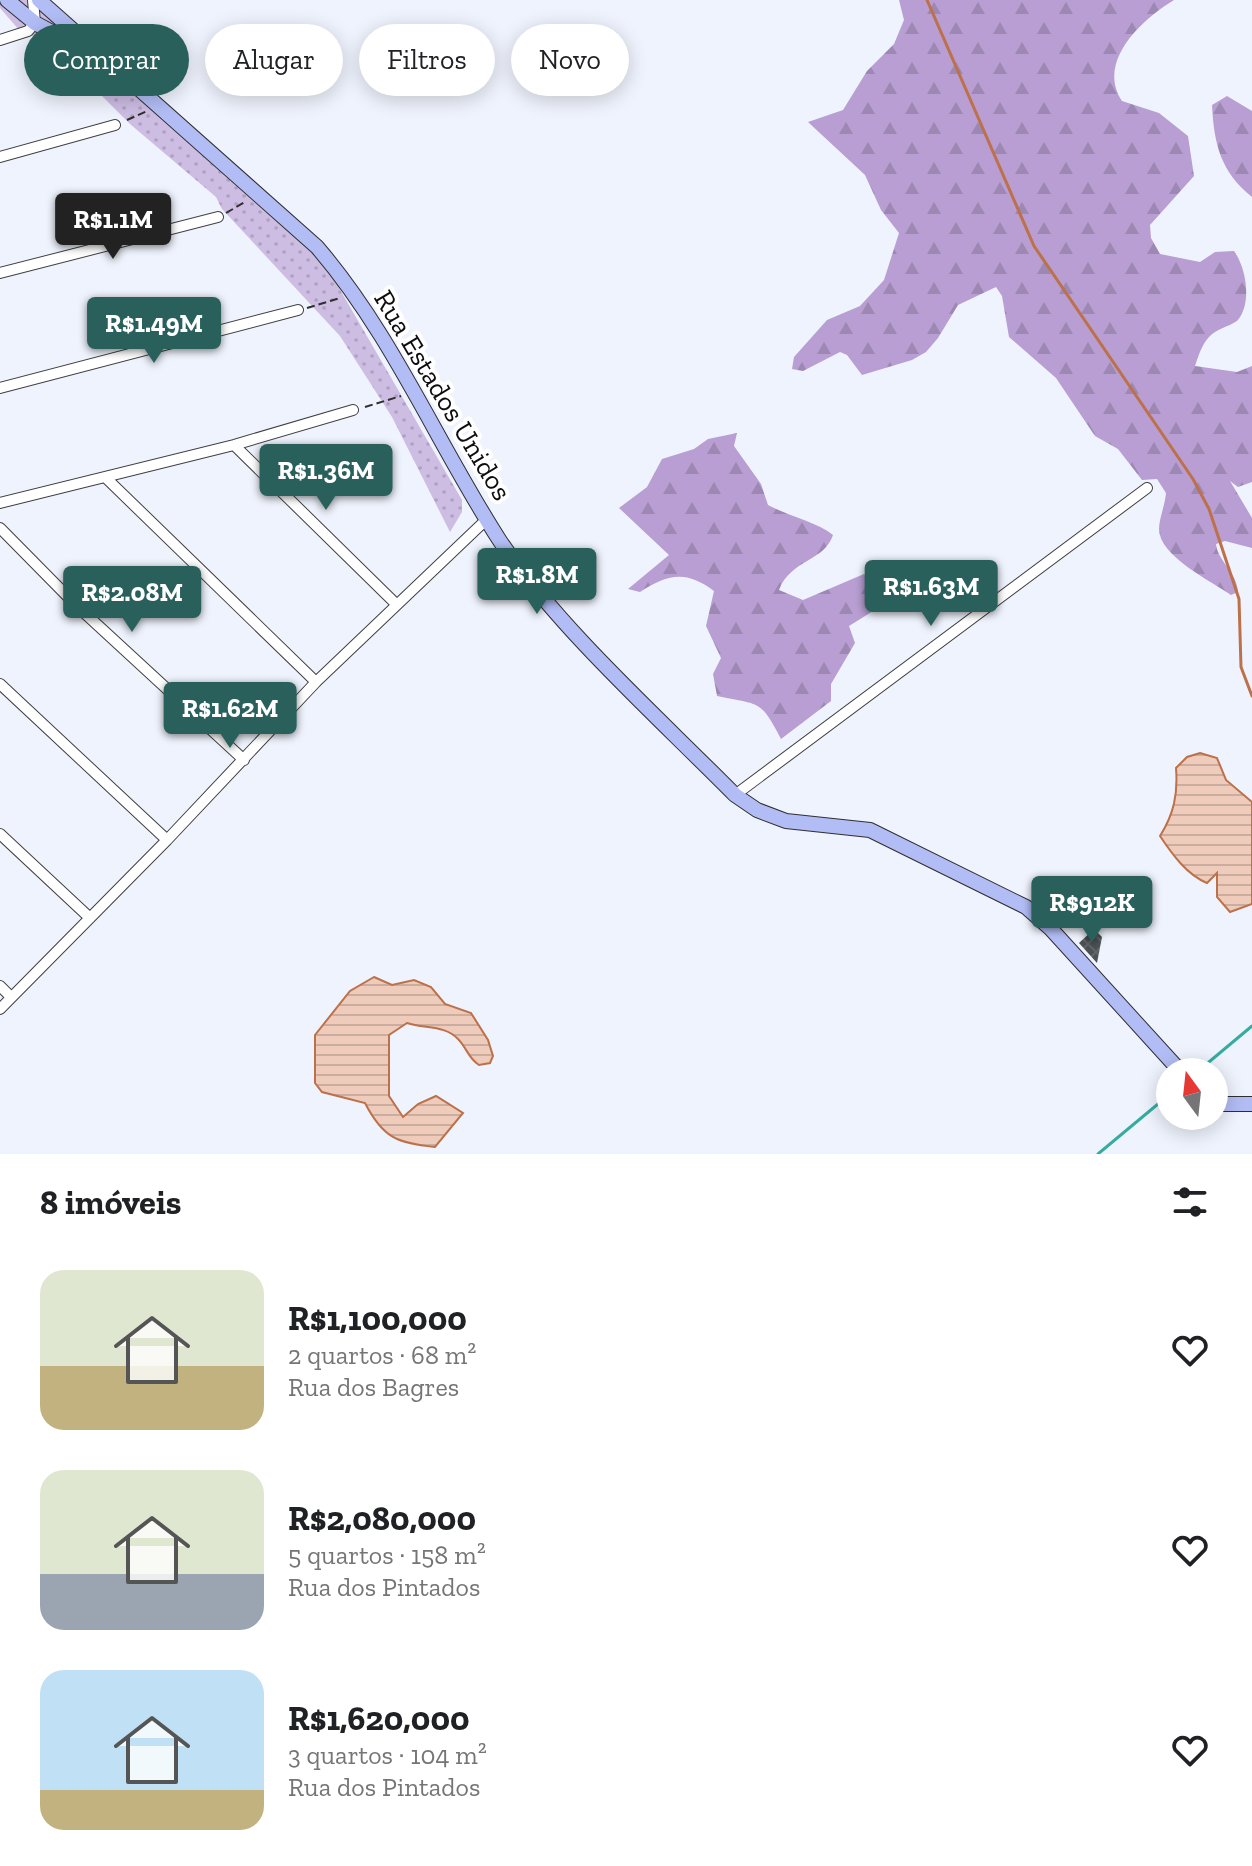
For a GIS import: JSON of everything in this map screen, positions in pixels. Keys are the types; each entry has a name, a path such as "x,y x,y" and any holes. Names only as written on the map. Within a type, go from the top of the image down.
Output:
{"street":[{"path":"7,0 35,23"},
{"path":"0,40 28,31 35,23 36,0"},
{"name":"Rua Estados Unidos","path":"36,0 64,24"},
{"name":"Rua Estados Unidos","path":"148,96 317,247 353,294 516,563 578,634 735,795 757,810 786,821 870,830 1026,907 1051,929 1169,1058"},
{"path":"0,157 115,125"},
{"path":"0,273 218,217"},
{"path":"0,388 298,310"},
{"path":"0,503 234,445 353,410"},
{"path":"234,445 395,603"},
{"path":"105,477 316,682"},
{"path":"735,795 1147,488"},
{"path":"0,1009 167,840 316,682 395,603 487,519"},
{"path":"0,528 78,607 244,760"},
{"path":"0,684 167,840"},
{"path":"0,834 90,918"},
{"path":"0,986 11,997"},
{"path":"1228,1104 1252,1104"}],"path":[{"path":"115,125 159,106"},
{"path":"218,217 259,194"},
{"path":"298,310 353,294"},
{"path":"353,410 413,393"}],"shaded area":[{"path":"0,0 33,0 60,24 24,24 24,33 0,8"},
{"path":"102,96 143,96 268,206 328,269 462,500 462,512 450,532 392,417 340,336 222,209 216,197"},
{"path":"1200,753 1217,758 1226,780 1252,802 1252,904 1230,912 1217,897 1217,873 1207,883 1193,875 1160,836 1174,804 1176,768 1187,757"},
{"path":"374,977 392,985 414,980 431,987 445,1004 471,1013 488,1040 493,1056 490,1063 479,1065 458,1039 441,1029 407,1023 389,1035 389,1096 403,1117 418,1104 436,1096 463,1113 435,1147 392,1137 378,1124 365,1103 322,1092 315,1083 315,1035 350,991"}],"green space":[{"path":"899,0 1174,0 1148,19 1126,43 1118,57 1115,86 1122,101 1159,113 1188,136 1194,176 1150,225 1151,238 1160,254 1200,262 1215,252 1234,251 1245,277 1246,297 1242,314 1237,321 1209,337 1195,366 1237,372 1252,366 1252,482 1238,487 1230,481 1252,518 1252,548 1225,541 1216,544 1238,592 1231,595 1167,549 1159,529 1166,493 1157,479 1142,480 1118,449 1095,436 1056,378 1009,337 1002,296 996,287 958,305 938,338 926,352 912,360 862,375 847,355 840,352 803,371 792,369 794,357 827,320 860,306 884,280 899,233 881,210 865,175 808,122 843,110 867,71 894,44 904,20"},
{"path":"1227,96 1252,111 1252,197 1233,178 1217,145 1212,105"},
{"path":"737,433 734,446 761,484 768,505 833,535 822,551 791,572 779,590 803,600 864,574 886,603 849,626 855,643 831,684 831,701 781,739 763,710 751,703 717,696 713,674 721,658 706,626 714,591 686,577 668,578 640,592 628,589 669,555 619,508 647,487 662,459 694,449 708,439"}],"building":[{"path":"1094,929 1102,937 1097,963 1079,943"}],"waterway":[{"path":"927,0 1034,246 1193,479 1209,509 1239,599 1241,667 1252,696"}],"railway":[{"path":"1214,1058 1252,1026"},
{"path":"1098,1154 1156,1106"}]}
